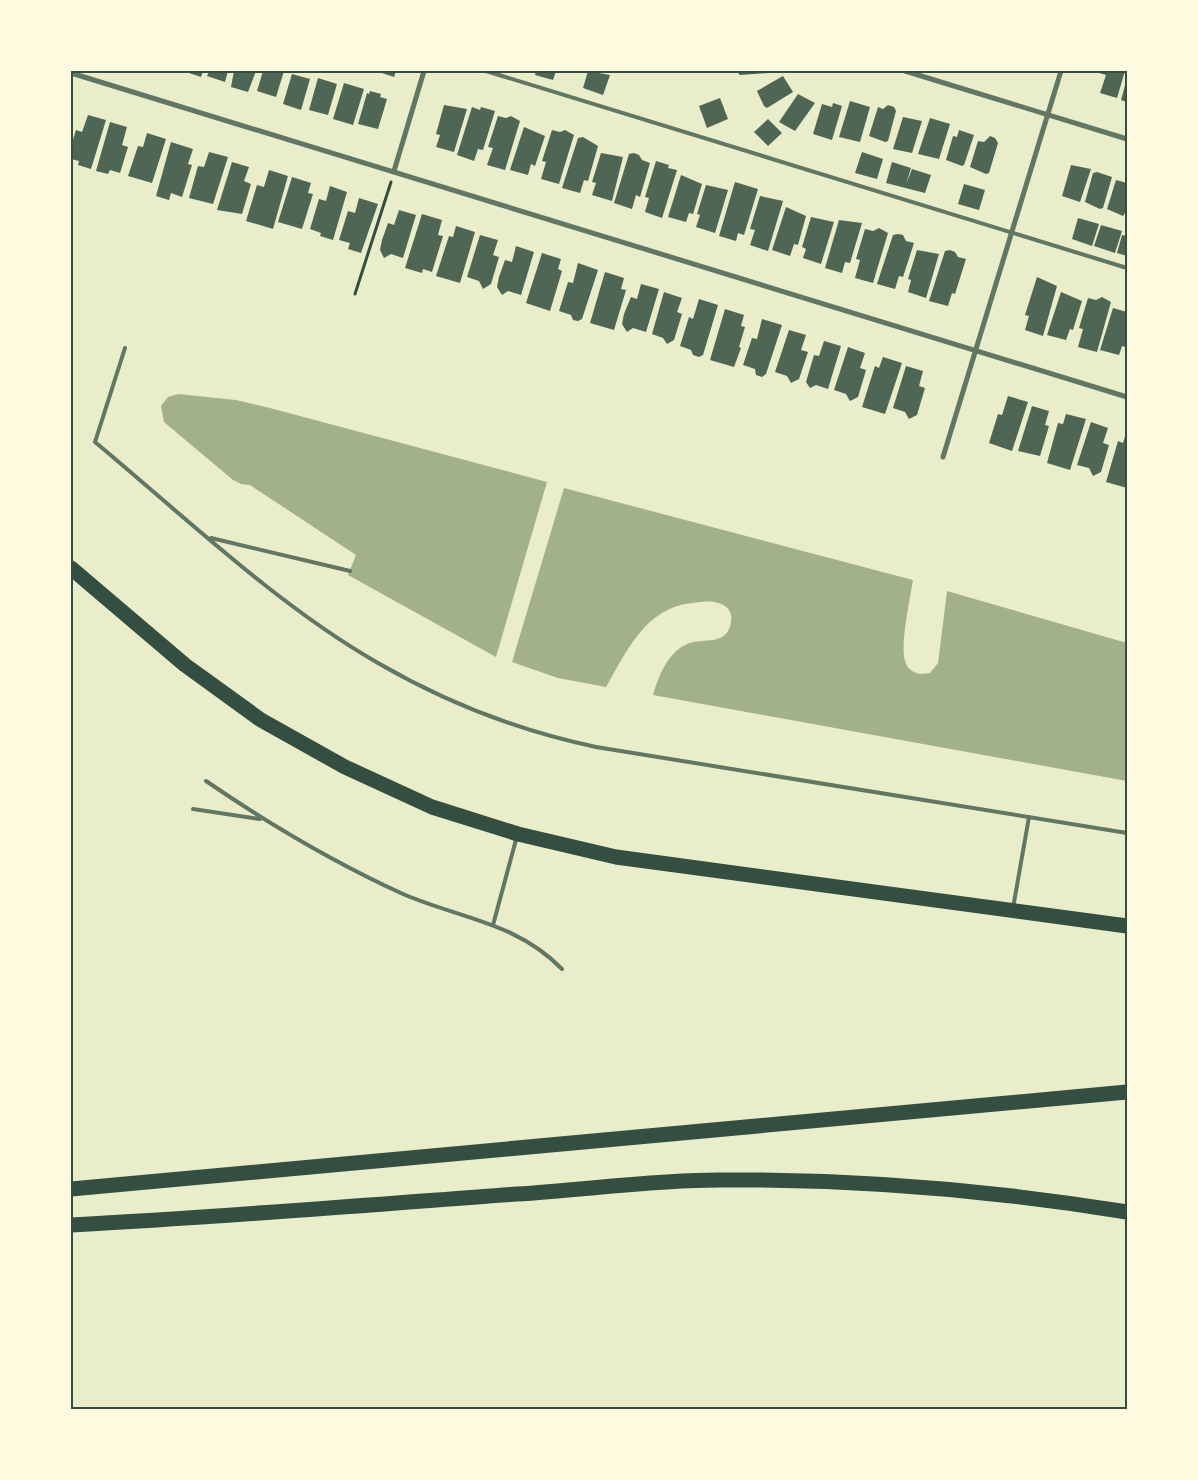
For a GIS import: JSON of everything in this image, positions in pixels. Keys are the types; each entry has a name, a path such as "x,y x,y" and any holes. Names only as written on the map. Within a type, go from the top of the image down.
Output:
{"highway":[{"path":"71,568 185,665 260,720 345,767 432,807 518,834 616,857 1127,926"},
{"path":"71,1189 1127,1092"},
{"path":"71,1225 212,1218 716,1180 864,1183 919,1187 996,1193 1127,1212"}],"street":[{"path":"394,171 424,71"},
{"path":"905,71 1127,139"},
{"path":"943,457 1061,71"},
{"path":"71,73 1127,397"}],"lane":[{"path":"486,71 1127,268"},
{"path":"125,348 95,442 285,600 376,662 454,703 499,721 548,737 1127,833"},
{"path":"210,537 350,570"},
{"path":"206,781 263,819 371,879 449,912 516,934 544,951 562,970"},
{"path":"193,810 263,819"},
{"path":"1012,910 1029,817"},
{"path":"493,925 518,834"}],"path":[{"path":"355,294 394,171"}],"shaded area":[{"path":"178,394 236,400 266,407 547,482 496,657 348,575 356,555 250,485 241,484 233,480 164,422 161,406 168,397"},
{"path":"564,488 913,580 906,622 904,654 909,669 915,673 930,673 938,663 947,591 1127,643 1127,781 653,695 664,667 673,654 692,642 713,640 725,635 729,630 731,618 729,610 724,605 715,602 692,603 676,607 662,613 650,622 630,646 606,687 558,678 512,662"}],"building":[{"path":"183,71 203,71 201,77"},
{"path":"209,71 228,71 225,82 207,76"},
{"path":"234,71 256,71 248,92 231,87"},
{"path":"263,71 284,71 276,97 257,91"},
{"path":"376,71 396,71 394,77"},
{"path":"536,71 556,71 553,80 535,75"},
{"path":"588,71 610,75 603,95 583,88"},
{"path":"736,71 769,71 769,73 740,75"},
{"path":"1099,71 1125,71 1117,98 1100,93 1106,75 1099,73"},
{"path":"292,74 310,79 301,110 283,104"},
{"path":"783,76 793,92 767,108 764,106 757,91"},
{"path":"318,78 337,84 328,115 309,110"},
{"path":"1127,82 1127,102 1121,100"},
{"path":"344,83 364,89 353,125 333,119"},
{"path":"370,91 381,94 380,97 387,99 378,129 358,124 367,93 369,94"},
{"path":"798,94 815,103 795,131 779,122"},
{"path":"720,98 728,119 707,128 699,106"},
{"path":"850,101 870,107 860,142 839,137"},
{"path":"833,103 842,106 832,140 813,134 822,104 832,107"},
{"path":"444,105 467,109 454,152 436,147 440,135 436,134"},
{"path":"888,105 894,107 896,111 888,141 885,142 869,136 878,107 883,109"},
{"path":"472,107 480,110 481,107 495,111 483,150 478,149 474,161 457,155"},
{"path":"88,115 106,120 91,169 78,165 79,161 71,159 71,146 76,130 82,132"},
{"path":"498,116 506,118 511,116 520,121 505,170 487,165 493,148 488,147"},
{"path":"903,117 922,121 912,153 893,149"},
{"path":"930,118 950,124 939,159 918,154"},
{"path":"768,119 782,133 768,146 754,132"},
{"path":"110,122 127,127 122,145 128,147 120,173 110,170 108,174 96,171"},
{"path":"524,127 545,136 535,166 531,164 528,175 510,170"},
{"path":"552,130 560,132 565,130 574,135 559,184 541,179 546,162 542,161"},
{"path":"959,130 974,135 964,165 962,166 946,160 953,136 957,137"},
{"path":"147,133 166,139 152,183 128,176 138,146 143,147"},
{"path":"990,136 995,138 998,143 989,173 986,174 970,167 978,141 984,142"},
{"path":"583,137 598,146 588,181 584,180 580,193 562,188 578,138"},
{"path":"171,142 193,149 188,164 192,165 182,197 171,193 169,200 156,196"},
{"path":"209,152 228,157 213,204 189,198 198,166 204,167"},
{"path":"862,152 883,159 877,179 855,173"},
{"path":"601,153 623,157 612,201 592,195 596,183 592,182"},
{"path":"629,154 639,155 642,160 650,163 640,197 636,195 632,209 614,203"},
{"path":"656,161 669,165 668,168 677,170 662,218 645,212 649,198 645,197"},
{"path":"232,162 249,167 244,181 251,184 242,214 217,210"},
{"path":"892,162 911,168 906,184 912,169 931,175 925,193 886,183"},
{"path":"1071,165 1091,169 1080,202 1062,196"},
{"path":"269,170 288,176 273,229 246,221 257,185 264,187"},
{"path":"1097,172 1112,177 1103,208 1100,209 1085,202 1093,173"},
{"path":"681,175 702,184 693,214 689,213 686,222 668,217"},
{"path":"292,177 311,183 308,193 313,194 302,229 278,222"},
{"path":"1116,180 1127,183 1127,210 1123,216 1107,209"},
{"path":"735,182 758,189 744,235 738,233 736,241 719,236"},
{"path":"964,184 985,190 979,210 958,204"},
{"path":"706,185 728,190 715,233 696,227 700,215 697,214"},
{"path":"330,186 347,192 333,240 320,236 321,233 310,229 319,199 326,201"},
{"path":"760,196 783,201 768,251 750,245 755,230 750,229"},
{"path":"359,198 378,204 361,253 348,249 350,243 339,240 348,211 355,213"},
{"path":"786,207 806,216 798,245 794,244 790,256 772,250"},
{"path":"399,210 416,215 403,258 391,254 384,258 380,250 382,240 388,223 394,225"},
{"path":"422,214 442,220 438,235 443,236 432,272 423,269 422,273 405,268"},
{"path":"811,217 834,222 821,264 803,258 806,249 802,247"},
{"path":"1078,218 1099,224 1092,246 1072,239"},
{"path":"839,220 862,223 850,263 845,262 842,273 825,268"},
{"path":"1101,225 1122,231 1115,253 1094,246"},
{"path":"456,226 475,232 460,283 436,276 449,236 453,237"},
{"path":"879,228 888,233 873,283 855,278 860,260 856,259 865,229 873,231"},
{"path":"480,235 498,240 493,255 499,257 491,284 483,289 479,281 467,277"},
{"path":"893,235 903,235 906,241 914,243 903,277 899,276 895,289 877,284"},
{"path":"1122,235 1127,236 1127,256 1117,253"},
{"path":"516,246 534,252 521,295 508,291 502,295 497,287 499,277 505,260 512,262"},
{"path":"917,250 939,254 926,298 908,292 911,280 908,279"},
{"path":"945,251 955,252 958,257 966,259 955,294 952,293 948,306 929,301"},
{"path":"542,253 561,259 558,269 562,271 550,311 526,303"},
{"path":"578,263 598,270 582,319 578,321 573,320 571,315 559,311 568,282 573,283"},
{"path":"605,272 624,278 621,289 626,290 614,330 590,323"},
{"path":"1037,277 1057,286 1043,336 1025,330 1029,316 1025,315"},
{"path":"641,284 659,289 646,332 633,328 627,332 622,324 624,314 631,297 637,299"},
{"path":"664,292 682,298 677,312 682,314 674,340 667,344 663,338 652,334"},
{"path":"1061,292 1082,301 1073,330 1070,329 1066,340 1047,335"},
{"path":"1102,297 1111,302 1097,352 1078,347 1083,329 1079,328 1088,298 1096,300"},
{"path":"699,299 718,305 703,355 699,357 693,355 691,350 680,346 689,317 693,319"},
{"path":"1113,308 1127,312 1127,343 1125,347 1122,346 1119,355 1100,350"},
{"path":"725,309 744,315 741,326 745,327 739,347 741,348 734,367 710,360"},
{"path":"762,319 782,325 766,374 762,377 756,375 755,369 743,365 752,338 757,339"},
{"path":"789,330 806,335 801,350 808,352 799,379 791,383 787,376 775,372"},
{"path":"824,341 841,346 828,389 816,385 810,388 806,382 814,355 819,356"},
{"path":"848,347 865,353 860,368 866,370 858,397 850,401 846,394 834,390"},
{"path":"883,357 902,363 885,414 862,407 875,366 879,368"},
{"path":"906,366 923,371 919,386 925,388 917,415 909,419 905,412 893,408"},
{"path":"1008,396 1028,402 1012,451 989,443 998,414 1002,415"},
{"path":"1032,406 1049,411 1045,425 1049,426 1040,456 1018,451"},
{"path":"1066,414 1086,419 1070,470 1047,463 1058,423 1063,424"},
{"path":"1091,422 1108,428 1103,443 1109,445 1101,472 1093,476 1089,468 1077,465"},
{"path":"1127,430 1127,488 1106,482 1118,441 1123,443"}]}
